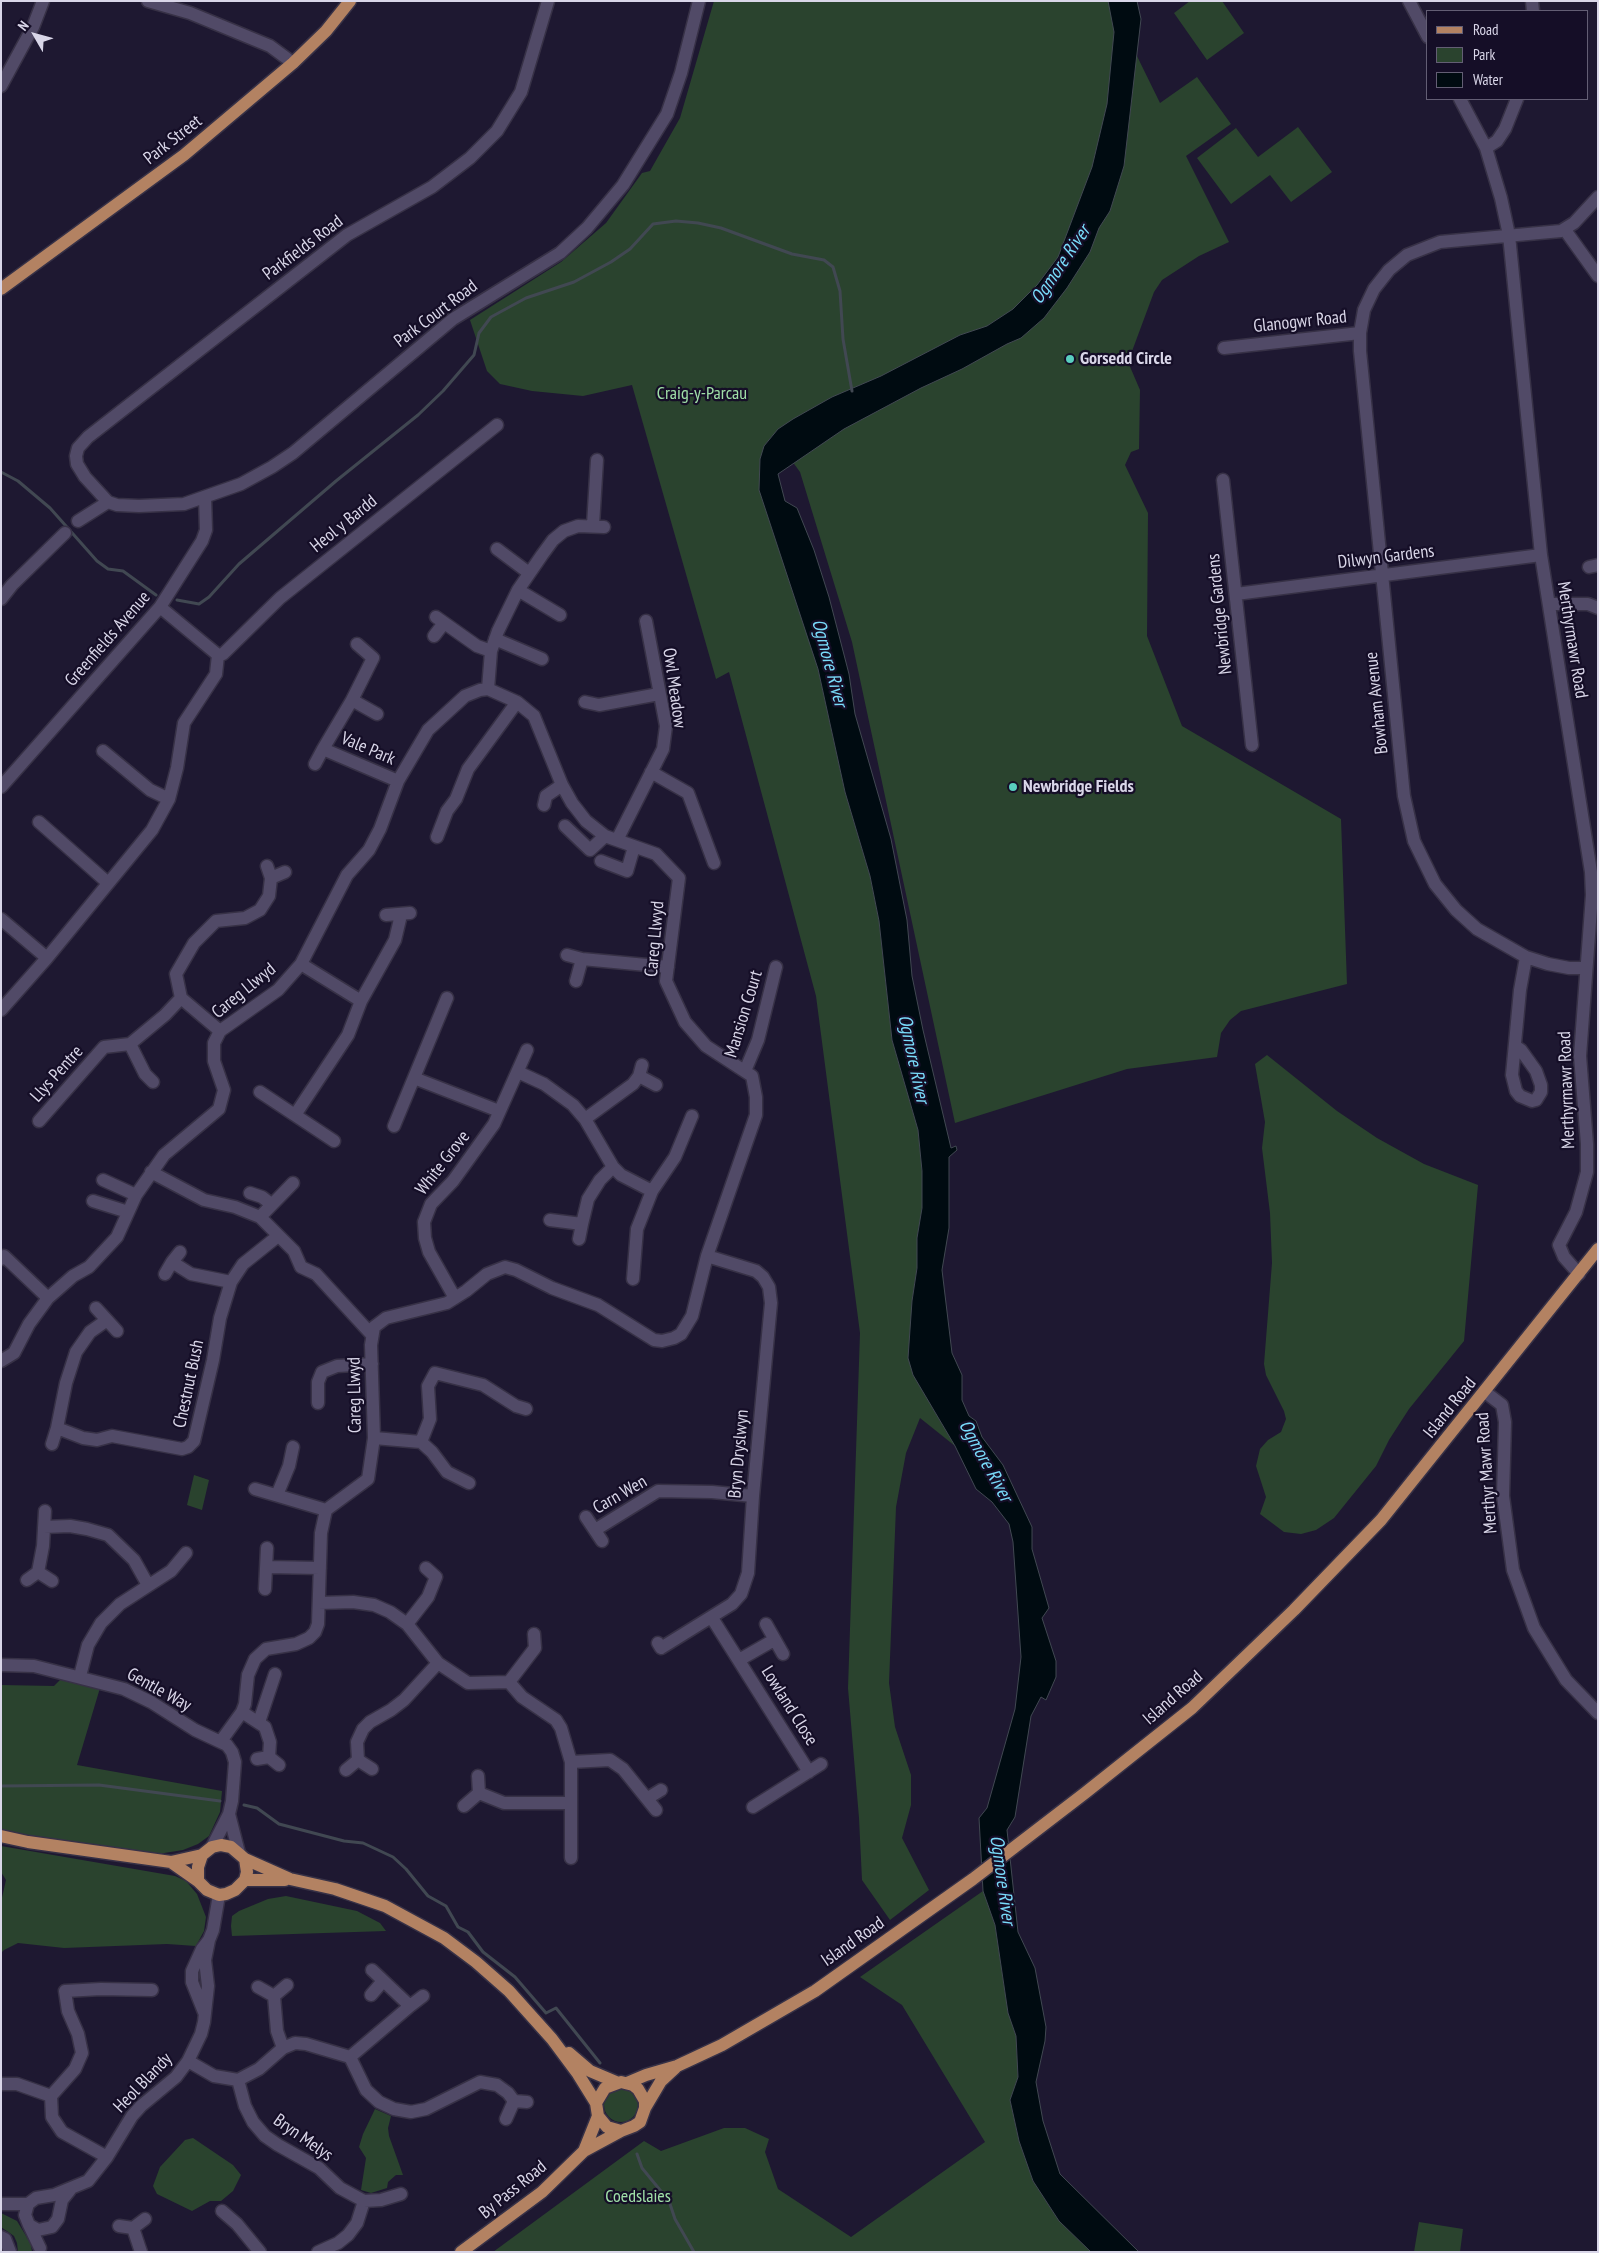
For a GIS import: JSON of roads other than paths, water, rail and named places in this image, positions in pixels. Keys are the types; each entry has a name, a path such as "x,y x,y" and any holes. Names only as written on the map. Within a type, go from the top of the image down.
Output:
{"main road":[{"name":"Park Street","path":"1,288 184,155 293,63 326,31 350,1"},
{"name":"Island Road","path":"621,2082 677,2066 722,2045 815,1991 973,1879 1192,1708 1280,1623 1381,1520 1598,1250"},
{"path":"1,1836 28,1842 171,1862 221,1846 231,1847 242,1856 290,1880"},
{"path":"198,1881 198,1867 207,1851"},
{"path":"171,1862 198,1881 207,1890 219,1895 235,1890 245,1880 246,1872 242,1856"},
{"path":"245,1880 290,1880 335,1889 385,1906 444,1938 476,1962 509,1991 552,2039 578,2074 607,2127 621,2131 640,2122 645,2108 642,2095 633,2085 590,2071 552,2039"},
{"name":"Island Road","path":"645,2108 661,2081 677,2066"},
{"path":"597,2110 601,2092 610,2084 621,2082"},
{"name":"By Pass Road","path":"584,2151 597,2110"},
{"name":"By Pass Road","path":"461,2252 542,2192 584,2151 621,2131"}],"street":[{"path":"1,86 33,27 43,1"},
{"path":"148,1 192,7 270,46 293,63"},
{"name":"Parkfields Road","path":"108,502 91,484 77,464 78,448 88,437 347,234 432,187 470,158 497,131 521,92 548,1"},
{"name":"Park Court Road","path":"108,502 117,505 184,504 241,484 293,453 453,319 560,253 587,228 623,185 668,114 681,73 699,1"},
{"path":"1408,1 1426,33"},
{"name":"Merthyrmawr Road","path":"1461,100 1486,148 1501,198 1509,235 1542,555 1594,871 1580,1056 1587,1144 1587,1172 1576,1212 1564,1232 1560,1245 1564,1257 1579,1274"},
{"path":"1486,148 1497,141 1505,129 1517,100"},
{"path":"1598,197 1565,230 1598,276"},
{"name":"Glanogwr Road","path":"1224,348 1360,334 1364,310 1374,289 1388,270 1407,255 1440,242 1565,230"},
{"name":"Bowham Avenue","path":"1360,334 1360,351 1404,796 1414,841 1436,884 1456,910 1488,936 1526,957 1562,967 1586,968"},
{"name":"Heol y Bardd","path":"218,655 223,654 280,598 497,425"},
{"path":"488,689 491,652 495,639 518,590 529,573 553,540 564,531 578,526 598,526 597,460"},
{"name":"Newbridge Gardens","path":"1223,480 1252,745"},
{"name":"Greenfields Avenue","path":"1,787 160,607 198,551 206,530 206,497"},
{"path":"78,521 108,502"},
{"path":"1,599 6,582 65,533"},
{"path":"497,549 529,573"},
{"name":"Dilwyn Gardens","path":"1236,594 1542,555"},
{"path":"518,590 548,600 560,615"},
{"path":"1549,604 1588,604 1598,608"},
{"path":"1,1010 47,958 152,830 169,799 177,768 184,723 216,674 218,655 160,607"},
{"path":"434,636 440,620 477,646 491,652"},
{"name":"Owl Meadow","path":"611,838 652,772 663,749 666,726 646,621"},
{"path":"495,639 542,658"},
{"name":"Vale Park","path":"315,764 352,700 373,658 356,644"},
{"name":"Careg Llwyd","path":"1,1361 14,1353 30,1324 48,1298 73,1276 89,1267 109,1247 117,1237 136,1195 151,1172 173,1146 219,1109 224,1090 214,1061 214,1043 220,1031 278,990 301,964 347,875 369,850 380,830 398,782 428,730 465,696 488,689 517,702 534,716 562,786 586,821 611,838 656,854 679,878 666,981 685,1022 706,1046 752,1076 755,1084 756,1115 707,1256 689,1325 681,1334 662,1341 646,1336 598,1305 552,1288 516,1270 505,1267 496,1270 455,1298 432,1308 386,1318 374,1327 372,1334 374,1438 368,1479 326,1510"},
{"path":"585,702 598,710 659,694"},
{"name":"Vale Park","path":"352,700 377,714"},
{"path":"437,838 447,811 456,799 468,769 517,702"},
{"name":"Vale Park","path":"323,749 398,782"},
{"path":"103,751 150,790 169,799"},
{"path":"652,772 688,794 714,863"},
{"path":"544,805 546,796 562,786"},
{"path":"39,822 108,883"},
{"path":"564,826 590,850 611,838"},
{"path":"601,862 627,871 634,847"},
{"path":"220,1031 182,998 176,974 194,944 216,921 245,918 260,910 268,896 269,872 285,872"},
{"path":"295,1115 348,1035 362,1001 395,940 406,914 386,915"},
{"path":"1,919 47,958"},
{"path":"567,955 582,959 668,967"},
{"path":"1515,1046 1520,990 1526,957"},
{"path":"576,982 582,959"},
{"path":"301,964 362,1001"},
{"name":"Mansion Court","path":"745,1071 758,1040 776,967"},
{"path":"153,1082 145,1074 130,1044 182,998"},
{"path":"394,1126 447,998"},
{"name":"Llys Pentre","path":"39,1121 104,1047 130,1044"},
{"name":"White Grove","path":"455,1298 429,1252 425,1238 424,1222 431,1204 472,1157 494,1124 527,1050"},
{"path":"585,1119 633,1084 641,1070 656,1085"},
{"path":"518,1072 558,1094 573,1105 585,1119 613,1167 621,1175 652,1191"},
{"path":"414,1078 499,1111"},
{"path":"260,1092 334,1141"},
{"path":"633,1279 637,1229 652,1191 675,1157 692,1116"},
{"path":"579,1239 588,1199 600,1180 613,1167"},
{"path":"151,1172 204,1200 235,1207 260,1217 294,1251 301,1267 316,1274 372,1334"},
{"path":"104,1180 136,1195"},
{"path":"260,1217 293,1182"},
{"path":"250,1193 272,1204"},
{"path":"93,1200 128,1212"},
{"path":"550,1220 582,1224"},
{"name":"Chestnut Bush","path":"57,1428 83,1438 97,1440 112,1436 182,1449 188,1447 194,1441 213,1360 220,1318 231,1282 243,1264 278,1236"},
{"path":"2,1255 48,1298"},
{"name":"Bryn Dryslwyn","path":"661,1649 732,1604 741,1594 748,1573 753,1496 771,1303 770,1287 756,1271 707,1256"},
{"path":"165,1274 176,1257 191,1274 231,1282"},
{"path":"96,1308 117,1331"},
{"path":"52,1444 66,1383 76,1352 90,1332 107,1320"},
{"path":"318,1403 318,1382 322,1372 337,1366 372,1364"},
{"path":"421,1442 430,1419 428,1386 435,1372 483,1385 516,1406 526,1409"},
{"name":"Merthyr Mawr Road","path":"1485,1392 1502,1405 1504,1422 1503,1496 1513,1570 1534,1628 1566,1680 1598,1713"},
{"path":"374,1438 421,1442 432,1452 447,1472 469,1483"},
{"path":"277,1495 289,1466 293,1447"},
{"path":"207,1851 230,1814 236,1772 235,1762 232,1752 221,1741 242,1712 245,1704 248,1675 255,1659 266,1649 296,1644 309,1638 315,1632 318,1624 321,1533 326,1510 255,1489"},
{"name":"Carn Wen","path":"595,1530 658,1491 753,1496"},
{"path":"27,1580 38,1572 45,1511"},
{"name":"Carn Wen","path":"586,1517 602,1541"},
{"path":"44,1527 70,1526 108,1535 134,1560 148,1585"},
{"path":"266,1589 267,1548"},
{"path":"80,1676 88,1645 101,1623 120,1604 171,1571 186,1553"},
{"path":"267,1567 320,1568"},
{"path":"406,1624 428,1597 436,1577 426,1568"},
{"path":"38,1572 52,1582"},
{"path":"319,1603 353,1602 374,1606 390,1612 406,1624 438,1663 468,1683 509,1682"},
{"name":"Lowland Close","path":"712,1618 809,1772"},
{"name":"Lowland Close","path":"766,1624 783,1654"},
{"path":"509,1682 535,1648 534,1634"},
{"name":"Lowland Close","path":"739,1660 774,1640"},
{"path":"358,1760 357,1742 363,1729 370,1722 404,1700 438,1663"},
{"name":"Gentle Way","path":"1,1665 34,1666 115,1686 137,1694 195,1730 221,1741"},
{"path":"259,1722 275,1674"},
{"path":"509,1682 522,1697 556,1720 561,1728 571,1762 572,1858"},
{"path":"242,1712 259,1722 269,1734 268,1760"},
{"path":"358,1760 372,1769"},
{"path":"346,1770 358,1760"},
{"path":"571,1762 610,1760 622,1769 648,1798 656,1810"},
{"name":"Lowland Close","path":"754,1807 821,1764"},
{"path":"478,1776 479,1793"},
{"path":"648,1798 661,1790"},
{"path":"479,1793 504,1804 570,1803"},
{"path":"464,1806 479,1793"},
{"path":"230,1814 242,1856"},
{"name":"Heol Blandy","path":"70,2190 88,2181 107,2157 132,2116 141,2106 176,2077 188,2061 201,2034 204,2012 192,1982 192,1971 213,1930 219,1895"},
{"path":"372,1970 410,2006"},
{"path":"371,1994 383,1981"},
{"path":"274,1996 287,1984"},
{"path":"258,1987 274,1996"},
{"path":"107,2157 62,2132 52,2117 51,2096 75,2069 82,2052 78,2034 59,1991 101,1989 152,1990"},
{"path":"274,1996 277,2031 283,2048"},
{"path":"350,2057 423,1996"},
{"path":"188,2061 214,2076 238,2080 259,2069 283,2048 295,2044 306,2044 350,2057 366,2090 379,2102 394,2109 411,2112 426,2110 480,2082 497,2085 508,2092 514,2101"},
{"name":"Bryn Melys","path":"238,2080 245,2106 253,2122 265,2136 319,2168 340,2188 364,2201"},
{"path":"1,2084 18,2084 51,2096"},
{"path":"514,2101 527,2102"},
{"path":"506,2119 514,2101"},
{"path":"5,2204 28,2204 40,2197 70,2190"},
{"path":"5,2204 38,2230 48,2229 56,2223 62,2200 70,2190"},
{"path":"318,2252 338,2243 348,2235 357,2223 364,2201 381,2200 401,2194"},
{"path":"40,2197 52,2200 58,2214"},
{"path":"28,2204 26,2209 28,2223 40,2250"},
{"path":"222,2211 238,2224 260,2252"},
{"path":"119,2226 133,2228 145,2219"},
{"path":"133,2228 141,2252"},
{"path":"40,2250 48,2229"},
{"path":"1,2236 5,2239 10,2252"}],"water":[{"name":"Ogmore River","path":"1108,1 1137,1 1141,19 1124,166 1110,211 1099,228 1090,252 1067,288 1044,318 1021,338 844,429 778,474 785,501 797,508 814,550 829,597 849,674 855,714 891,839 907,920 912,976 923,1030 951,1148 956,1146 957,1150 949,1157 949,1228 942,1270 952,1353 962,1375 962,1400 969,1416 976,1421 982,1437 1003,1465 1032,1527 1032,1549 1049,1608 1042,1618 1056,1661 1056,1677 1046,1700 1041,1697 1031,1716 1015,1817 1007,1830 1018,1932 1035,1968 1046,2027 1045,2041 1036,2082 1043,2121 1060,2174 1139,2252 1091,2252 1059,2221 1033,2181 1019,2141 1010,2100 1018,2077 1016,2036 1008,2013 995,1925 983,1891 979,1818 987,1808 1015,1709 1021,1657 1013,1542 1009,1524 992,1502 976,1489 955,1446 913,1375 908,1358 912,1301 917,1268 917,1238 922,1208 922,1171 918,1130 892,1040 879,921 870,876 845,792 818,669 759,490 760,459 764,446 778,429 832,397 881,376 960,335 987,326 1013,309 1037,285 1058,257 1092,167 1107,104 1114,32"}],"waterway":[{"path":"177,600 199,604 209,597 239,564 336,481 418,415 443,391 474,355 479,333 491,317 526,298 574,282 611,262 630,249 653,224 676,221 721,228 792,254 824,260 833,267 840,291 843,339 852,391"},
{"path":"1,472 18,481 50,508 97,561 108,569 123,571 156,595"},
{"path":"1,1786 99,1785 220,1801"},
{"path":"244,1805 257,1808 279,1824 344,1841 363,1843 393,1857 406,1869 428,1896 446,1906 458,1927 468,1932 483,1952 515,1977 546,2013 556,2008 600,2063"},
{"path":"637,2154 642,2168 669,2201 675,2219 694,2252"}],"place":[{"name":"Gorsedd Circle","path":"1070,359"},
{"name":"Newbridge Fields","path":"1013,787"}],"park label":[{"name":"Craig-y-Parcau","path":"702,394"},
{"name":"Coedslaies","path":"638,2197"}]}
